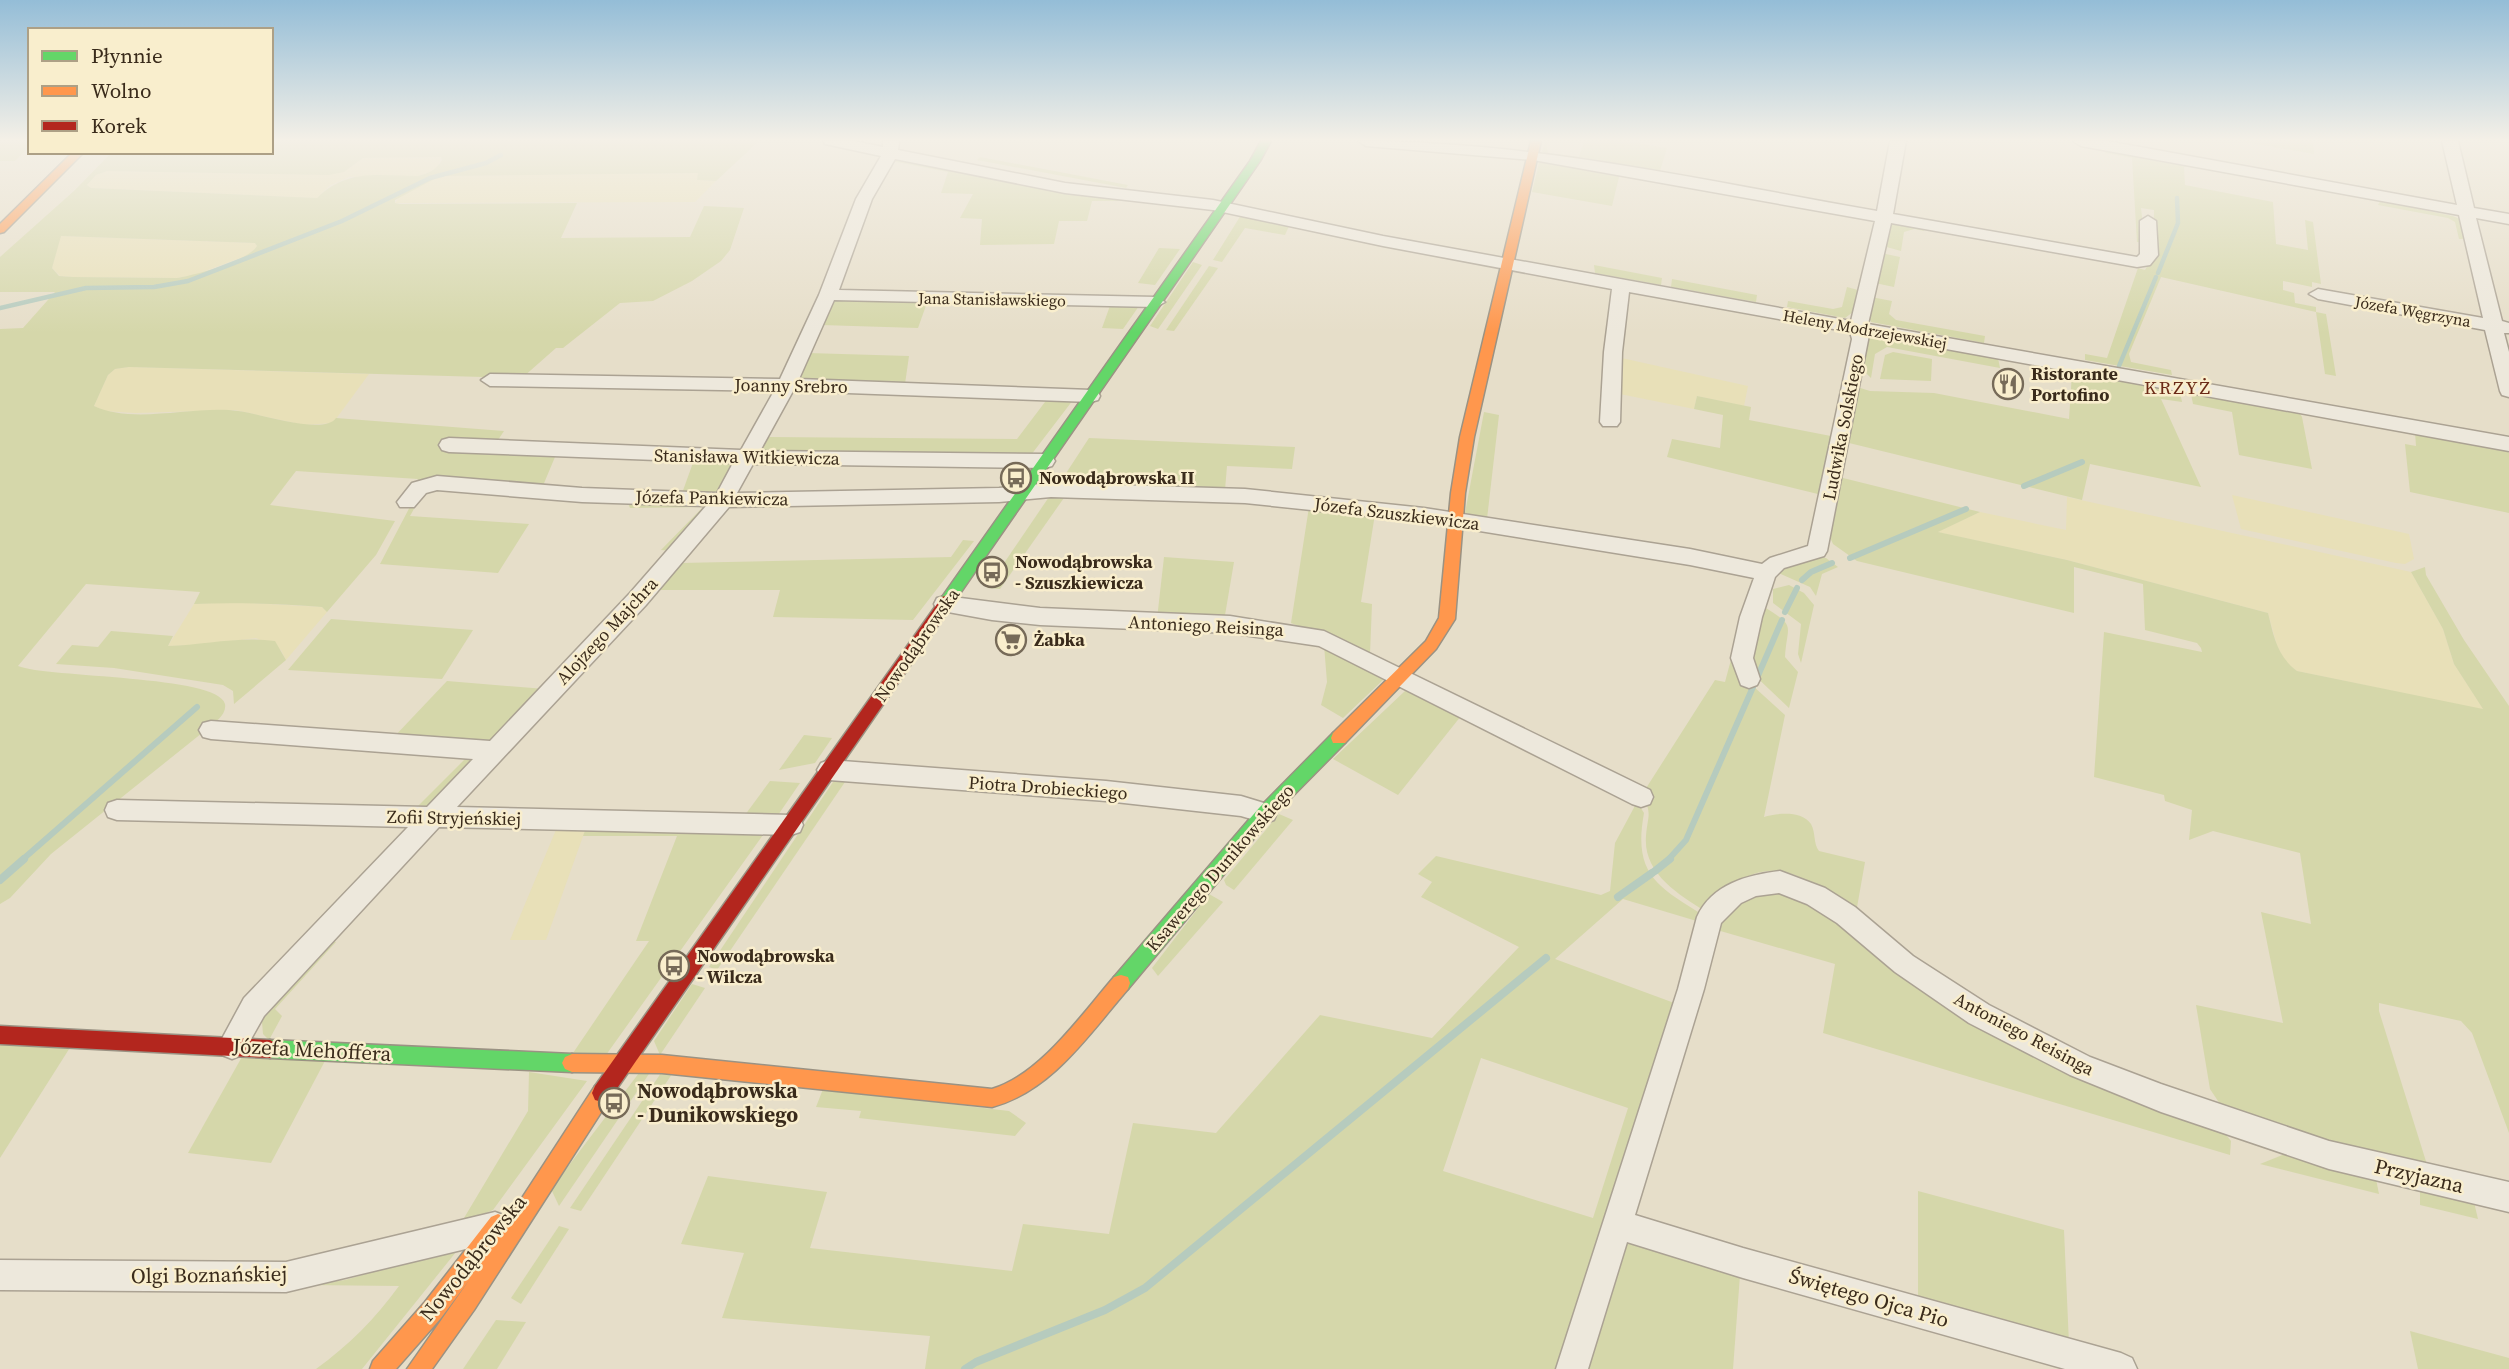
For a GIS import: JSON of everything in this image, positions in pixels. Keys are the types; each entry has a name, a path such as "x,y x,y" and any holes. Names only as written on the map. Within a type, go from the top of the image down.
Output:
{"street":[{"path":"0,230 25,205"},
{"name":"Alojzego Majchra","path":"232,1046 254,1007 638,598 723,500 787,386 828,295 862,205"},
{"name":"Heleny Modrzejewskiej","path":"1213,205 1620,285 2509,444"},
{"name":"Ksawerego Dunikowskiego","path":"624,1063 763,1072 967,1096 1006,1097 1042,1071 1123,981 1265,813 1431,645 1447,619 1455,520 1467,437 1521,205"},
{"path":"1817,205 2137,262 2144,261 2149,256 2148,220"},
{"name":"Ludwika Solskiego","path":"1766,573 1777,563 1817,551 1861,339 1858,328 1887,205"},
{"path":"2432,205 2509,219"},
{"path":"2465,205 2502,328 2509,391"},
{"name":"Nowodąbrowska","path":"418,1369 488,1275 565,1146 1223,206"},
{"path":"1610,422 1613,352 1620,285"},
{"name":"Józefa Węgrzyna","path":"2318,294 2502,328"},
{"name":"Jana Stanisławskiego","path":"828,295 1156,302"},
{"name":"Joanny Srebro","path":"490,380 1091,396"},
{"name":"Stanisława Witkiewicza","path":"449,445 553,453 1045,461"},
{"name":"Józefa Pankiewicza","path":"407,502 419,488 436,483 582,495 723,500 999,495 1024,492"},
{"name":"Józefa Szuszkiewicza","path":"1024,492 1245,496 1455,520 1690,557 1766,573"},
{"path":"1749,679 1742,657 1751,617 1766,573"},
{"name":"Antoniego Reisinga","path":"945,604 1001,614 1080,620 1233,624 1287,630 1324,639 1641,797"},
{"path":"211,730 495,751"},
{"name":"Piotra Drobieckiego","path":"829,770 1106,792 1241,806 1265,813"},
{"name":"Zofii Stryjeńskiej","path":"117,810 790,825"},
{"name":"Antoniego Reisinga","path":"1617,1224 1691,989 1710,917 1732,895 1752,885 1780,882 1816,896 1846,915 1904,964 1979,1014 2068,1060 2161,1098 2329,1155"},
{"name":"Józefa Mehoffera","path":"0,1035 546,1063 624,1063"},
{"name":"Nowodąbrowska","path":"381,1369 433,1310 496,1226 565,1146"},
{"name":"Przyjazna","path":"2329,1155 2509,1197"},
{"path":"1572,1369 1617,1224"},
{"name":"Świętego Ojca Pio","path":"1617,1224 1743,1264 2121,1369"},
{"name":"Olgi Boznańskiej","path":"0,1275 285,1277 496,1226"}],"shaded area":[{"path":"60,236 255,243 258,247 246,256 194,275 177,278 72,277 60,276 52,268"},
{"path":"1617,357 1748,386 1744,406 1697,396 1694,409 1615,393"},
{"path":"129,367 369,374 333,423 304,425 235,410 135,413 105,411 94,406 108,375 115,369"},
{"path":"2232,495 2409,534 2414,559 2405,564 2396,563 2241,529"},
{"path":"2067,497 2411,572 2443,629 2454,664 2484,710 2297,671 2286,663 2277,646 2268,613 2067,560 1937,532 1980,512 2066,530"},
{"path":"233,602 322,607 327,612 286,660 281,650 256,638 168,646 194,604"},
{"path":"558,825 587,825 546,940 510,940"}],"green space":[{"path":"58,205 576,205 561,238 690,237 704,206 744,208 730,250 721,261 692,281 653,301 620,303 563,348 556,348 522,378 129,367 115,369 108,375 94,406 110,411 146,414 221,410 305,424 319,425 336,418 504,431 494,446 443,449 555,457 542,488 412,489 418,479 296,471 270,505 395,521 376,555 327,612 322,607 306,606 194,604 200,592 86,584 18,666 35,670 165,682 216,695 225,704 225,708 216,721 51,854 10,898 0,904 0,329 23,328 55,292 0,292 0,257","holes":["61,236 255,243 257,246 252,252 232,262 177,278 59,276 52,268"]},
{"path":"967,205 1091,205 1087,221 1059,221 1054,244 980,245 982,219 960,218"},
{"path":"2135,205 2273,205 2276,244 2308,250 2305,220 2313,222 2321,284 2312,282 2312,287 2283,281 2283,290 2294,293 2295,303 2316,307 2316,312 2161,277 2129,354 2131,362 2171,370 2172,375 2085,360 2085,354 2107,358 2138,268 2145,270 2153,256 2154,210 2141,208 2145,243 2137,242"},
{"path":"2378,205 2399,205 2453,216 2462,220 2467,239 2459,239 2455,222 2448,218"},
{"path":"1241,215 1289,226 1285,235 1245,228 1222,262 1213,260"},
{"path":"1894,223 1924,231 1914,229 1904,232 1901,251 1883,246 1890,225"},
{"path":"1159,248 1180,249 1155,285 1138,283"},
{"path":"1881,253 1900,257 1894,287 1875,283"},
{"path":"1193,262 1202,265 1158,329 1150,326"},
{"path":"1594,265 1662,278 1661,285 1595,273"},
{"path":"1209,266 1218,268 1174,331 1166,330"},
{"path":"1672,279 1757,295 1756,302 1671,287"},
{"path":"1847,287 1858,290 1853,312 1845,318 1787,307 1788,301 1833,309 1842,307"},
{"path":"1871,297 1892,301 1889,314 1896,320 1985,336 1984,343 1871,322 1868,314"},
{"path":"837,298 928,300 918,328 821,325 832,301"},
{"path":"1111,303 1139,306 1123,329 1102,328"},
{"path":"2316,312 2326,314 2336,376 2325,374"},
{"path":"1874,335 1998,358 2000,368 1887,347 1875,354 1871,378 1862,369 1868,338"},
{"path":"1893,352 1932,359 1931,381 1880,379 1885,355"},
{"path":"808,353 909,356 905,384 800,380 797,377"},
{"path":"2077,371 2180,392 2182,402 2161,399 2201,487 2090,464 2082,500 1845,442 1857,387 1870,391 1934,393 2069,419 2072,373"},
{"path":"2191,394 2299,412 2312,469 2239,455 2232,412 2193,404"},
{"path":"1697,396 1751,407 1749,420 1836,437 1826,496 1667,457 1672,439 1720,448 1723,415 1694,409"},
{"path":"1048,398 1073,400 1031,455 760,452 768,437 1017,439"},
{"path":"1484,412 1499,415 1487,519 1465,513"},
{"path":"2415,432 2509,453 2509,513 2410,492 2405,444 2416,446"},
{"path":"1089,438 1295,447 1292,469 1227,466 1225,490 1059,484"},
{"path":"694,460 736,464 719,493 681,496"},
{"path":"1839,477 1980,512 1938,532 2067,560 2268,613 2281,652 2297,671 2483,709 2454,664 2443,629 2411,572 2425,567 2426,575 2464,640 2509,706 2509,1133 2472,1033 2461,1021 2379,1003 2379,1011 2429,1171 2232,1113 2220,1104 2210,1089 2196,1005 2283,1023 2261,912 2311,924 2300,853 2213,831 2189,840 2192,810 2165,801 2164,795 2094,777 2104,632 2202,652 2201,648 2197,643 2145,630 2143,584 2074,567 2074,613 1857,561 1833,544 1829,535"},
{"path":"425,487 709,505 673,551 661,550 703,507 630,508 627,501 425,489 410,516 529,524 498,573 380,564 414,499"},
{"path":"1051,494 1066,495 1000,589 987,588"},
{"path":"1309,507 1375,514 1361,602 1372,604 1370,654 1291,623"},
{"path":"963,540 974,541 913,620 773,617 780,590 655,590 680,563 951,557"},
{"path":"1815,556 1826,558 1838,567 1822,574 1816,596 1810,587 1774,571"},
{"path":"1164,557 1234,562 1224,621 1157,619"},
{"path":"1754,574 1757,580 1742,676 1785,715 1764,817 1782,814 1802,816 1811,824 1819,851 1865,862 1856,913 1800,877 1786,872 1770,871 1738,882 1705,911 1664,881 1650,861 1646,836 1648,811 1643,793 1715,680 1725,682"},
{"path":"1789,585 1804,593 1814,605 1801,663 1798,654 1801,624 1773,603 1773,589"},
{"path":"1764,607 1788,627 1785,657 1798,672 1789,708 1749,670"},
{"path":"331,619 473,630 442,679 288,670"},
{"path":"111,631 173,636 168,646 235,640 275,641 286,660 234,704 233,691 223,685 114,668 56,664 72,645 98,647"},
{"path":"1324,645 1376,668 1383,680 1343,718 1321,705 1327,682"},
{"path":"447,681 545,689 492,745 393,738"},
{"path":"1405,691 1415,693 1461,716 1398,795 1333,759"},
{"path":"804,735 832,738 815,763 779,770"},
{"path":"471,753 480,757 431,809 410,814"},
{"path":"835,779 847,779 717,970 709,967"},
{"path":"770,781 800,783 774,821 742,819"},
{"path":"1637,802 1644,813 1642,850 1645,864 1652,876 1672,895 1703,915 1700,922 1623,899 1555,959 1677,1004 1557,1369 925,1369 930,1336 722,1318 744,1253 681,1244 708,1176 827,1192 810,1248 1012,1271 1023,1224 1109,1234 1133,1123 1216,1133 1320,1015 1432,1038 1519,947 1421,897 1432,882 1418,874 1436,856 1601,895 1610,891 1615,843","holes":["1481,1058 1628,1108 1593,1218 1443,1171"]},
{"path":"1279,814 1293,820 1234,890 1226,885 1224,880"},
{"path":"587,825 765,832 606,1055 573,1053 649,941 636,941 677,836 583,836"},
{"path":"1765,890 1801,897 1879,951 2222,1130 2231,1141 2230,1155 1823,1033 1835,964 1717,930 1731,908"},
{"path":"1209,894 1223,902 1158,976 1152,968"},
{"path":"329,940 336,942 275,1009 282,1016 269,1040 263,1034 262,1022 267,1009"},
{"path":"692,984 705,988 660,1055 654,1041"},
{"path":"0,1043 71,1046 0,1158"},
{"path":"243,1055 326,1059 271,1163 188,1153"},
{"path":"642,1069 651,1071 559,1206 551,1189"},
{"path":"529,1072 587,1081 493,1210 461,1223 528,1111"},
{"path":"661,1073 672,1074 581,1211 570,1208"},
{"path":"823,1089 1009,1111 1026,1123 1015,1136 859,1118 861,1111 816,1107"},
{"path":"2295,1150 2375,1174 2379,1194 2260,1164"},
{"path":"2420,1185 2473,1198 2478,1219 2420,1205"},
{"path":"1918,1191 2064,1230 2069,1344 1918,1296"},
{"path":"559,1226 569,1229 521,1304 511,1298"},
{"path":"1630,1240 1740,1275 1733,1369 1585,1369 1621,1253"},
{"path":"460,1247 362,1369 316,1369 361,1331 399,1286 305,1285 345,1280"},
{"path":"496,1320 526,1322 497,1369 463,1369"},
{"path":"2410,1331 2509,1358 2509,1369 2418,1369"}],"waterway":[{"path":"0,308 86,288 154,287 188,281 342,221 375,205"},
{"path":"2158,273 2178,223 2177,205"},
{"path":"2119,366 2156,277"},
{"path":"2024,486 2082,462"},
{"path":"1850,558 1966,509"},
{"path":"1802,580 1811,572 1832,563"},
{"path":"1785,612 1797,588"},
{"path":"1757,678 1782,620"},
{"path":"1668,860 1686,840 1753,687"},
{"path":"22,860 197,707"},
{"path":"0,880 24,859"},
{"path":"1655,871 1670,859"},
{"path":"1618,897 1652,873"},
{"path":"965,1369 976,1362 1105,1310 1145,1288 1546,958"}],"traffic: fast":[{"path":"947,601 1224,205"},
{"path":"1121,983 1265,813 1339,738"},
{"path":"270,1049 572,1063"}],"traffic: slow":[{"path":"0,230 25,205"},
{"path":"1339,738 1431,645 1447,619 1458,493 1467,437 1521,205"},
{"path":"572,1063 662,1064 992,1098 1026,1083 1043,1068 1079,1032 1121,983"},
{"path":"418,1369 467,1302 602,1093"},
{"path":"381,1369 433,1310 498,1224"}],"traffic: jam":[{"path":"602,1093 947,601"},
{"path":"0,1035 270,1049"}],"place":[{"name":"Ristorante Portofino","path":"2008,384"},
{"name":"Nowodąbrowska II","path":"1016,478"},
{"name":"Nowodąbrowska - Szuszkiewicza","path":"992,572"},
{"name":"Żabka","path":"1011,640"},
{"name":"Nowodąbrowska - Wilcza","path":"674,966"},
{"name":"Nowodąbrowska - Dunikowskiego","path":"614,1103"}],"district":[{"name":"KRZYŻ","path":"2178,387"}]}
